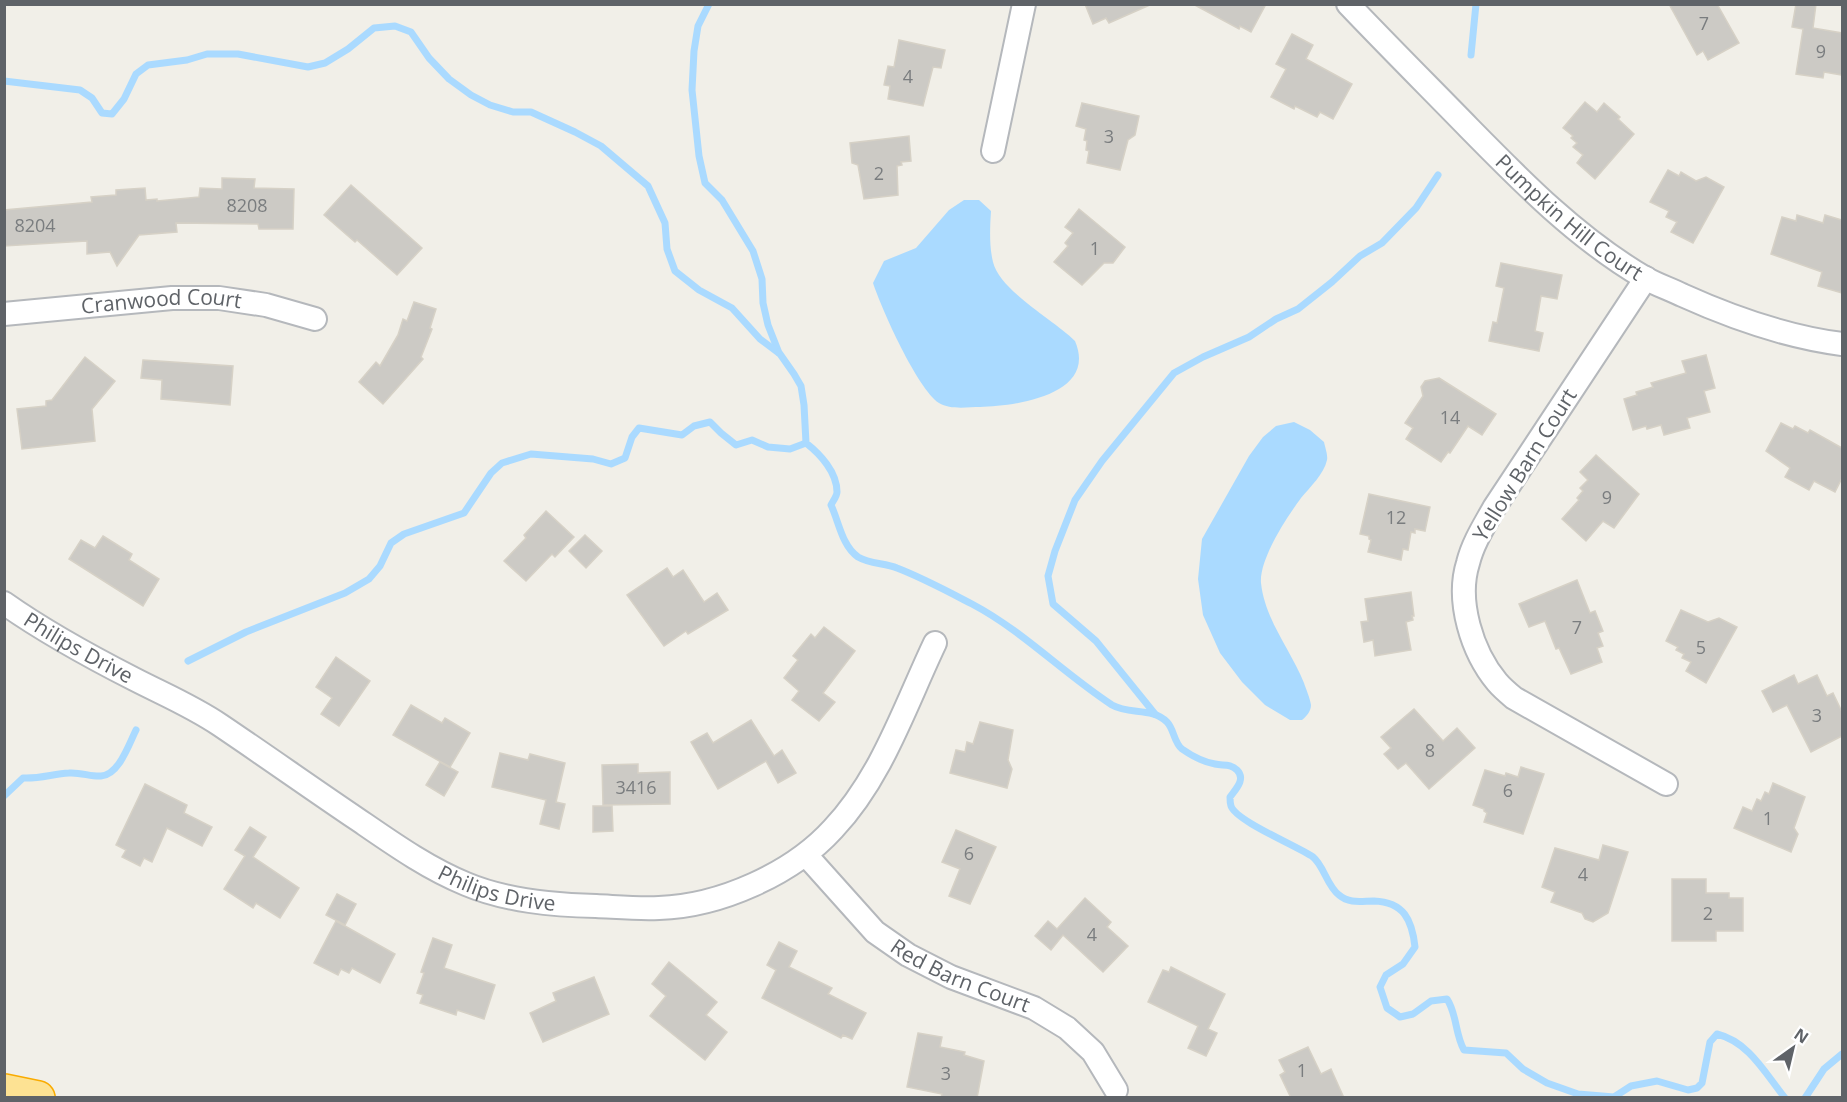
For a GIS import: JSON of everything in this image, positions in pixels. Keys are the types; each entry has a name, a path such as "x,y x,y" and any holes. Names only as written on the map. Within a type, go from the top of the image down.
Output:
{"highway":[{"path":"4,1091 38,1098"}],"street":[{"path":"993,151 1024,4"},
{"name":"Pumpkin Hill Court","path":"1348,4 1520,180 1588,239 1646,278 1704,304 1812,340 1842,344"},
{"name":"Yellow Barn Court","path":"1646,278 1485,524 1476,540 1467,565 1464,595 1469,626 1481,658 1497,682 1514,698 1666,784"},
{"name":"Cranwood Court","path":"4,314 171,298 219,298 266,304 315,319"},
{"name":"Philips Drive","path":"4,603 75,648 193,708 391,842 431,866 467,885 504,896 569,906 660,908 708,901 768,879 806,855 833,830 858,799 874,774 935,643"},
{"name":"Red Barn Court","path":"806,855 874,932 908,955 951,977 1034,1008 1067,1028 1093,1052 1116,1090"}],"water":[{"path":"964,200 979,200 991,211 990,236 993,262 1006,284 1075,341 1079,359 1075,374 1065,385 1050,394 1032,400 995,406 965,408 939,403 930,395 911,366 884,311 873,283 884,261 916,248 949,210"},
{"path":"1294,422 1310,430 1324,442 1327,460 1320,475 1295,506 1275,539 1264,562 1261,583 1268,610 1299,671 1310,699 1310,709 1302,720 1290,720 1265,705 1242,682 1220,653 1203,615 1198,579 1202,539 1249,456 1263,437 1276,426"}],"building":[{"path":"1085,4 1152,4 1109,23 1106,18 1093,24"},
{"path":"1193,4 1266,4 1251,32 1240,26 1239,29"},
{"path":"1669,4 1717,4 1739,43 1708,60 1703,51 1697,55"},
{"path":"1796,4 1816,4 1813,28 1842,33 1842,75 1824,72 1823,78 1796,74 1803,29 1792,27"},
{"path":"1292,34 1313,45 1306,59 1352,84 1333,119 1320,112 1317,117 1295,106 1294,109 1271,97 1286,69 1276,64"},
{"path":"899,40 945,50 941,68 933,67 923,106 888,99 890,86 884,85 888,66 894,67"},
{"path":"1585,102 1597,112 1604,103 1634,134 1595,179 1577,163 1583,155 1573,147 1577,143 1571,138 1573,136 1563,128"},
{"path":"1082,103 1139,116 1135,135 1128,140 1120,170 1087,163 1089,151 1086,150 1087,141 1084,140 1086,129 1076,126"},
{"path":"909,136 911,161 901,162 902,165 897,166 898,195 864,199 858,165 852,163 850,143"},
{"path":"1668,170 1679,176 1681,172 1696,181 1706,177 1724,187 1693,243 1671,232 1677,222 1666,217 1669,211 1650,202"},
{"path":"222,178 255,179 254,188 294,189 293,229 259,229 258,224 176,223 177,232 139,235 117,266 110,252 87,254 87,241 4,246 4,210 92,202 91,197 116,195 116,190 145,188 146,200 199,197 200,188 222,189"},
{"path":"351,185 422,248 397,275 324,215"},
{"path":"1079,209 1125,247 1113,263 1104,263 1082,285 1054,262 1068,246 1065,243 1073,233 1065,227"},
{"path":"1797,215 1823,223 1825,215 1842,220 1842,293 1818,286 1822,272 1771,254 1782,217 1796,221"},
{"path":"1501,263 1562,275 1557,299 1541,296 1535,331 1543,333 1539,351 1489,341 1493,322 1497,323 1504,288 1496,286"},
{"path":"414,302 436,309 430,328 432,329 421,357 423,359 383,404 359,382 376,362 380,366 398,335 403,319 407,321"},
{"path":"1706,355 1715,388 1704,391 1710,412 1687,418 1690,428 1664,435 1661,425 1633,430 1624,399 1637,395 1636,392 1653,387 1651,383 1686,373 1682,361"},
{"path":"85,357 115,381 92,409 95,441 22,449 17,409 46,406 46,401 52,400"},
{"path":"143,360 233,366 230,405 161,399 162,380 141,378"},
{"path":"1439,378 1496,414 1482,435 1468,426 1450,453 1448,452 1441,462 1406,439 1413,428 1405,423 1423,396 1421,387 1425,381"},
{"path":"1781,423 1793,429 1795,426 1808,433 1810,430 1842,448 1842,478 1835,492 1814,481 1809,490 1785,477 1790,468 1766,451"},
{"path":"1596,455 1639,494 1614,528 1603,521 1586,541 1562,519 1579,500 1577,498 1583,491 1580,488 1588,480 1580,472"},
{"path":"1369,494 1430,507 1425,531 1415,529 1415,533 1411,532 1408,550 1403,549 1401,560 1368,552 1371,540 1369,536 1360,534"},
{"path":"546,511 574,537 555,557 552,554 526,581 504,561 526,538 524,535"},
{"path":"585,535 602,551 586,568 569,551"},
{"path":"103,536 132,554 129,560 159,579 143,606 69,559 81,540 95,548"},
{"path":"667,568 673,577 683,570 704,602 717,593 728,610 688,634 686,631 664,646 627,595"},
{"path":"1577,580 1590,613 1595,611 1603,631 1598,633 1603,646 1597,648 1602,662 1571,674 1559,648 1556,649 1545,621 1529,627 1519,604"},
{"path":"1411,592 1414,616 1412,616 1413,620 1406,622 1411,650 1375,656 1373,640 1364,642 1361,622 1368,621 1365,599"},
{"path":"1681,610 1708,622 1719,618 1737,627 1706,683 1686,671 1691,662 1682,658 1684,654 1676,650 1678,647 1666,641"},
{"path":"824,627 855,651 823,693 835,702 819,721 792,700 799,691 784,678 798,660 793,656 811,634 815,638"},
{"path":"336,657 370,681 339,726 321,714 332,698 316,687"},
{"path":"1794,675 1798,684 1817,675 1827,696 1833,693 1842,712 1842,736 1811,752 1787,705 1773,712 1762,691"},
{"path":"411,705 442,723 445,718 470,733 450,767 393,735"},
{"path":"1414,709 1443,741 1457,728 1475,748 1429,789 1406,763 1398,769 1384,754 1391,748 1381,737"},
{"path":"751,720 774,756 782,750 796,773 778,783 766,761 718,789 691,742 707,733 713,743"},
{"path":"980,722 1013,730 1008,760 1012,769 1007,788 950,773 956,750 965,752 967,742 973,744"},
{"path":"500,753 528,760 530,754 565,763 556,802 565,804 559,829 540,824 546,800 492,787"},
{"path":"440,762 458,772 444,796 426,785"},
{"path":"638,764 638,773 670,772 670,804 603,805 602,765"},
{"path":"1521,767 1544,774 1523,834 1484,822 1487,813 1484,809 1473,805 1485,770 1518,777"},
{"path":"1773,783 1805,797 1794,828 1798,834 1791,852 1734,828 1743,807 1752,811 1757,799 1761,801 1765,792 1769,794"},
{"path":"145,784 187,805 184,813 212,827 202,846 167,828 152,862 144,858 140,866 122,857 126,850 116,845"},
{"path":"593,806 612,806 613,831 593,832"},
{"path":"250,827 266,837 253,857 299,888 280,918 256,903 253,908 224,889 245,856 235,850"},
{"path":"956,830 996,847 970,904 949,896 960,869 942,862"},
{"path":"1603,845 1628,852 1608,913 1593,922 1585,919 1582,913 1551,902 1555,892 1542,887 1555,848 1599,860"},
{"path":"1672,879 1706,879 1706,893 1729,893 1729,898 1743,898 1743,931 1716,931 1716,941 1672,941"},
{"path":"337,894 356,904 345,925 326,915"},
{"path":"1085,898 1111,922 1107,927 1128,946 1103,972 1063,935 1051,950 1035,936 1048,921 1057,929"},
{"path":"336,921 395,954 380,983 352,968 349,973 341,969 338,975 314,963"},
{"path":"433,938 452,945 444,968 495,985 484,1019 457,1010 456,1015 420,1003 423,995 417,993 424,973 421,972"},
{"path":"779,942 797,951 789,967 832,988 828,994 866,1013 852,1039 843,1035 841,1038 762,998 776,970 767,965"},
{"path":"669,962 717,1002 706,1015 727,1032 705,1060 650,1016 666,996 652,984"},
{"path":"1171,967 1225,994 1208,1029 1217,1033 1206,1056 1188,1048 1198,1026 1148,1002 1163,970 1169,972"},
{"path":"594,977 609,1014 543,1042 530,1013 556,1001 553,993"},
{"path":"918,1033 942,1037 940,1047 965,1052 964,1055 984,1061 977,1098 941,1098 942,1094 907,1087"},
{"path":"1308,1047 1321,1074 1331,1069 1344,1098 1291,1098 1280,1075 1285,1072 1279,1060"}],"waterway":[{"path":"709,4 698,26 694,51 692,90 699,156 705,183 722,200 753,251 762,279 763,303 768,325 779,353"},
{"path":"1471,55 1476,4"},
{"path":"4,81 80,90 92,98 102,113 112,114 124,99 136,74 148,65 187,60 207,54 238,54 308,67 325,63 348,49 374,28 395,26 411,32 429,58 449,79 471,95 490,105 513,112 531,112 575,132 601,146 648,186 665,223 667,249 675,271 699,290 732,308 760,339 780,354 801,386 806,443 822,458 834,477 837,492 831,505 848,547 858,557 892,566 916,576 991,615 1112,705 1161,717 1169,725 1182,749 1202,760 1229,766 1240,773 1240,780 1230,797 1231,806 1235,812 1255,826 1313,857 1320,865 1331,887 1343,898 1384,902 1393,905 1405,914 1412,929 1415,947 1403,964 1386,975 1380,987 1387,1008 1400,1017 1413,1014 1431,1001 1447,999 1453,1011 1464,1050 1506,1053 1523,1069 1547,1083 1578,1094 1614,1097 1631,1086 1657,1081 1688,1090 1697,1088 1702,1083 1710,1042 1717,1034 1728,1038 1747,1051 1785,1098"},
{"path":"1155,714 1096,641 1053,604 1048,576 1075,500 1102,461 1174,373 1203,357 1249,337 1276,319 1298,309 1360,256 1382,243 1416,208 1438,175"},
{"path":"188,661 246,632 345,593 369,579 380,566 391,543 404,534 464,513 491,473 502,463 531,454 593,459 611,464 625,458 632,437 639,428 682,435 694,426 710,422 736,445 752,440 768,447 790,449 806,443"},
{"path":"4,796 23,778 69,773 97,776 107,774 123,758 136,730"},
{"path":"1805,1098 1824,1069 1842,1054"}]}
